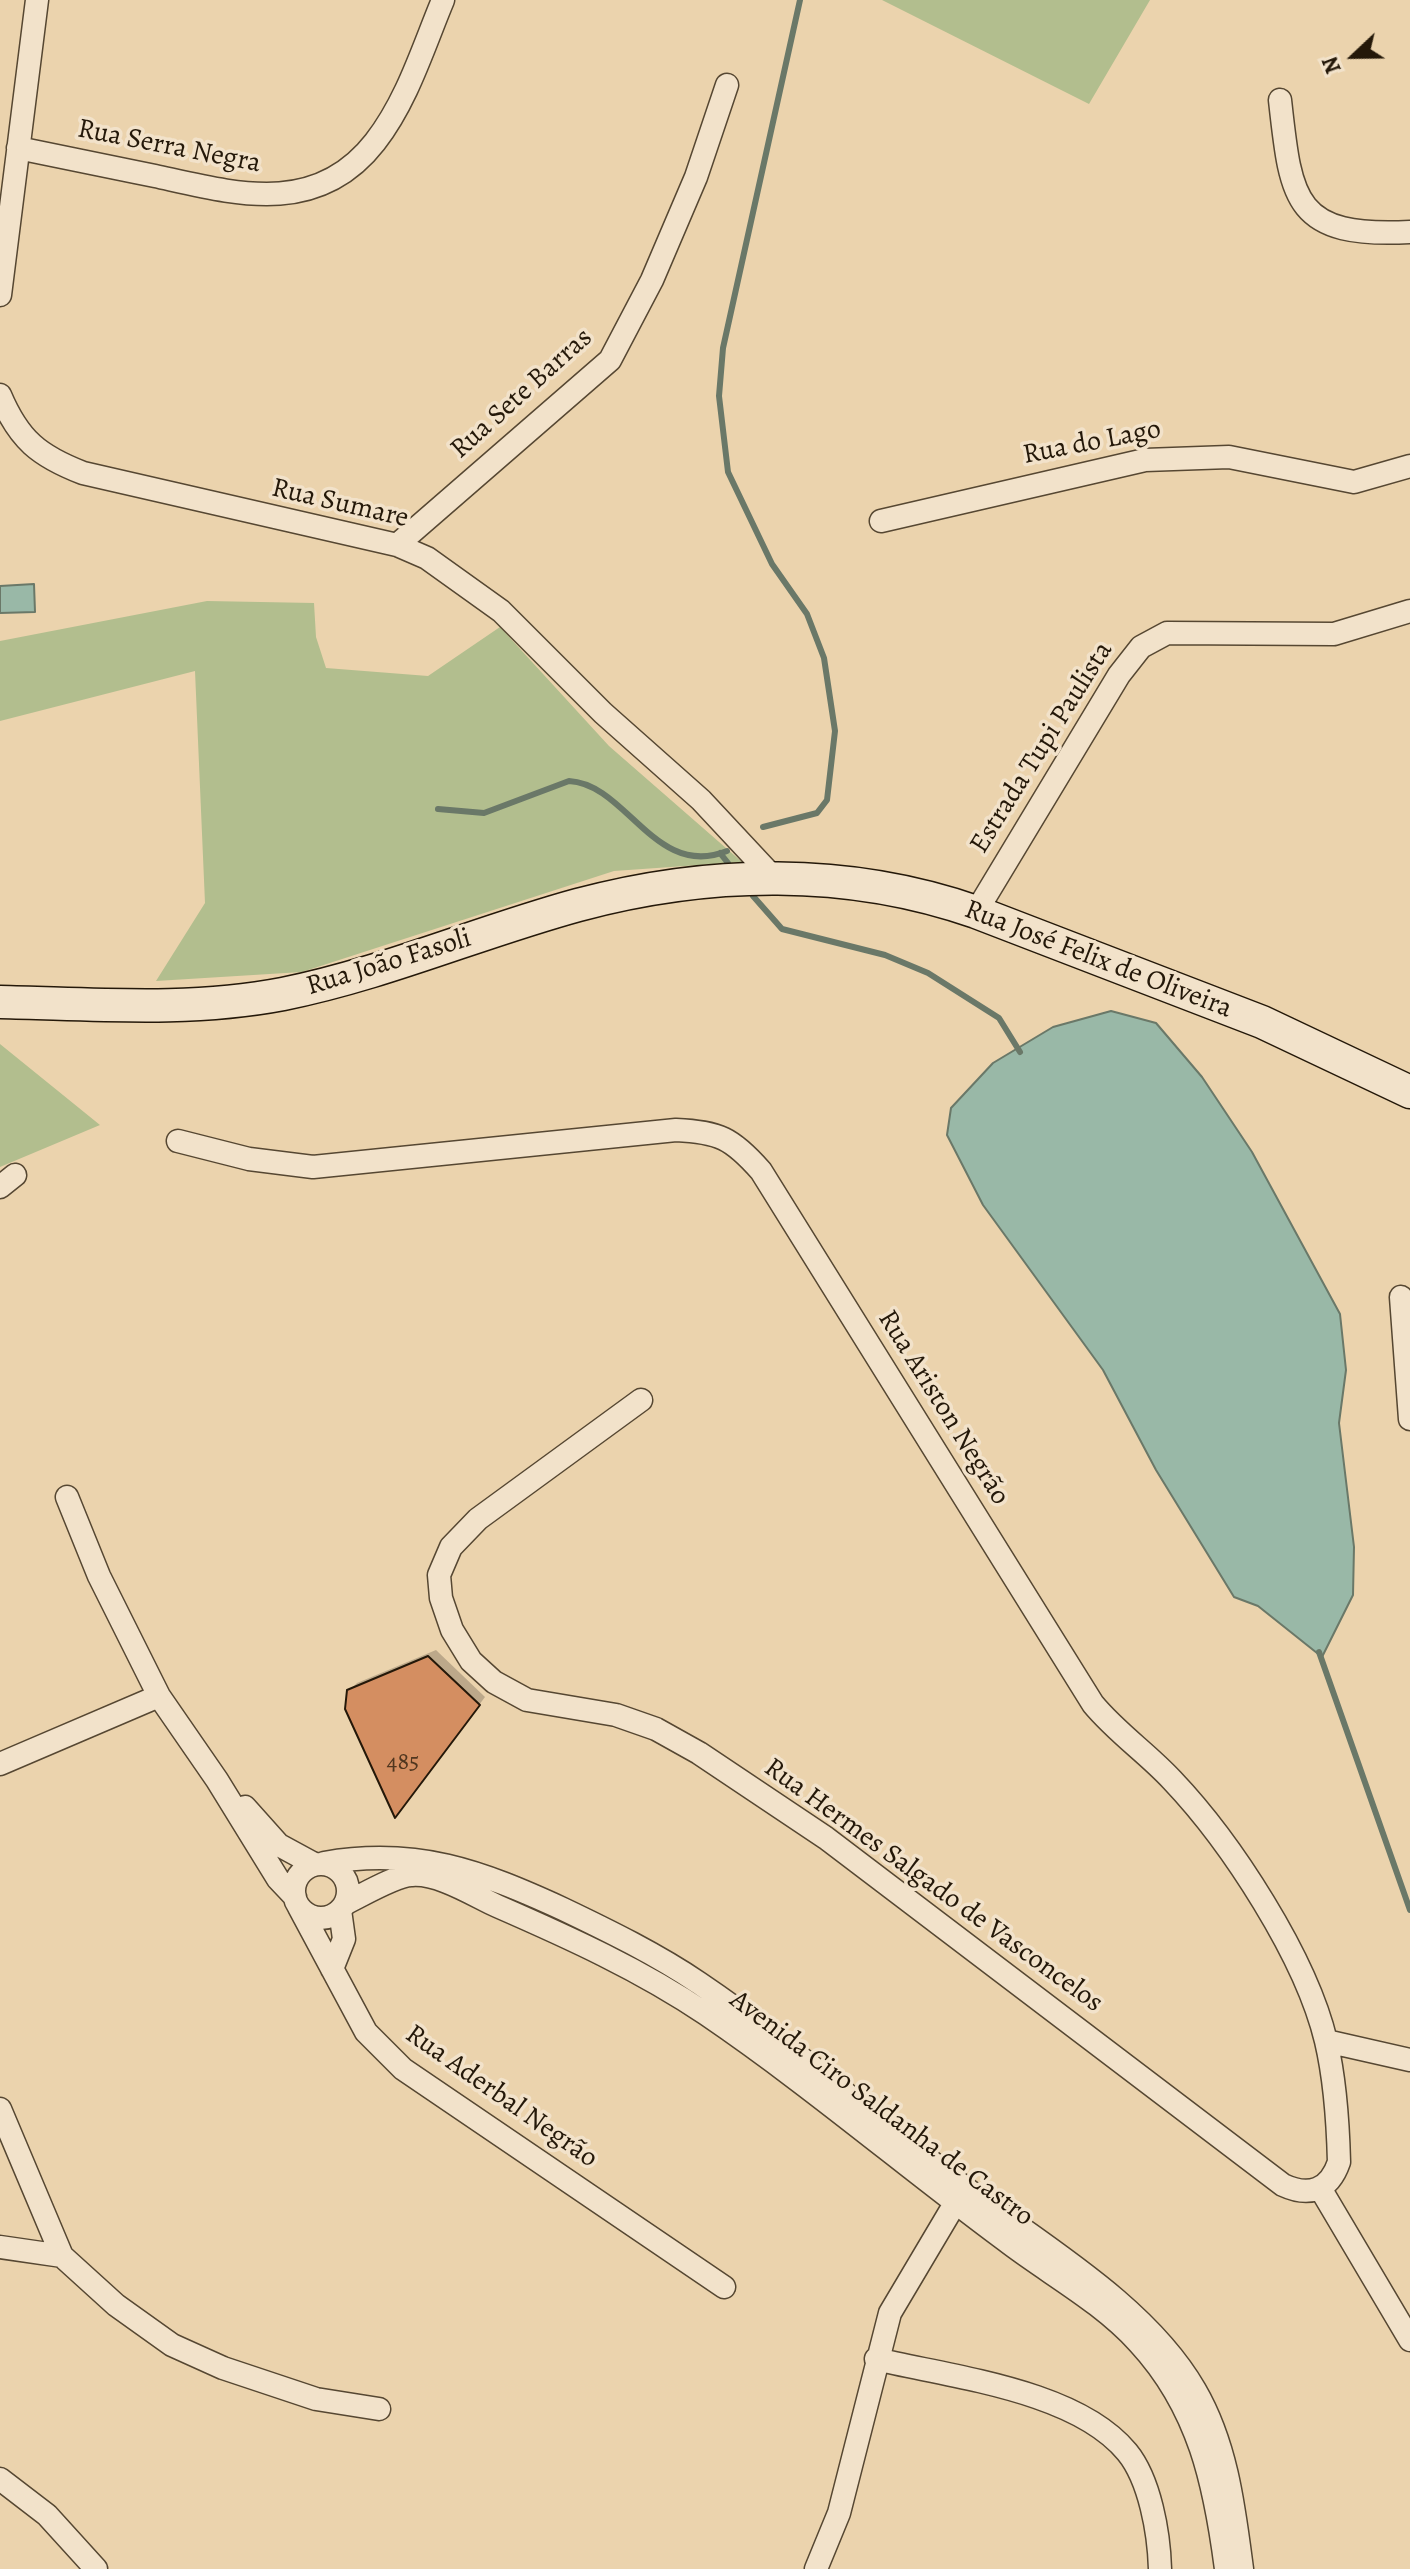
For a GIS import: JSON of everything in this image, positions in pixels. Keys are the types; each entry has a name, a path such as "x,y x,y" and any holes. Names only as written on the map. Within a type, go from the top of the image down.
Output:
{"main road":[{"name":"Rua José Felix de Oliveira","path":"772,876 861,884 938,899 1262,1022 1410,1092"},
{"name":"Rua João Fasoli","path":"6,1005 157,1006 224,1002 284,993 342,979 579,905 657,890 772,876"}],"street":[{"path":"0,295 37,0"},
{"name":"Rua Serra Negra","path":"18,148 227,193 263,197 294,193 328,180 354,163 373,145 397,109 443,0"},
{"name":"Rua Sete Barras","path":"397,545 610,360 646,292 690,190 727,85"},
{"path":"1280,100 1288,174 1301,203 1323,222 1348,229 1410,232"},
{"name":"Rua Sumare","path":"0,395 5,421 47,459 83,473 397,545 427,558 501,611 603,713 701,800 772,876"},
{"name":"Rua do Lago","path":"881,521 1145,460 1229,457 1354,482 1410,466"},
{"name":"Estrada Tupi Paulista","path":"976,912 1111,688 1141,647 1167,633 1334,634 1410,611"},
{"name":"Rua Ariston Negrão","path":"178,1141 249,1159 313,1167 676,1130 715,1132 741,1148 761,1171 1093,1704 1112,1727 1170,1778 1221,1838 1283,1938 1312,1998 1326,2041 1339,2162 1335,2173 1320,2188"},
{"path":"1401,1297 1410,1419"},
{"name":"Rua Hermes Salgado de Vasconcelos","path":"641,1400 478,1519 451,1547 439,1575 441,1598 452,1630 471,1661 494,1682 527,1700 616,1715 656,1729 699,1753 826,1838 1283,2185 1301,2193 1320,2188"},
{"name":"Rua Aderbal Negrão","path":"67,1497 99,1576 159,1696 217,1780 278,1879 297,1902 366,2032 403,2069 724,2287"},
{"path":"0,1764 159,1696"},
{"path":"217,1780 279,1845 345,1878 348,1894 343,1907 344,1939 332,1969"},
{"name":"Avenida Ciro Saldanha de Castro","path":"319,1864 413,1860 453,1865 532,1895 609,1931 698,1982 1139,2342 1172,2387 1200,2437 1215,2489 1226,2569"},
{"path":"319,1864 297,1877 297,1902 319,1918 343,1907"},
{"name":"Avenida Ciro Saldanha de Castro","path":"343,1907 412,1875 438,1881 524,1918 650,1980 706,2014 960,2195 1098,2286 1160,2343 1195,2390 1215,2432 1230,2486 1242,2569"},
{"path":"524,1918 532,1895"},
{"path":"1326,2041 1410,2060"},
{"path":"0,2109 62,2256 116,2305 172,2345 268,2386 379,2409"},
{"path":"1320,2188 1410,2340"},
{"path":"816,2569 839,2513 890,2313 960,2195"},
{"path":"0,2247 62,2256"},
{"path":"876,2359 1050,2403 1099,2427 1127,2452 1142,2477 1160,2569"},
{"path":"0,2479 47,2515 96,2569"}],"green space":[{"path":"882,0 1150,0 1089,104"},
{"path":"207,601 314,603 316,637 326,668 428,676 500,627 609,746 742,862 614,871 302,972 156,981 205,903 195,671 0,721 0,641"},
{"path":"0,1044 100,1125 0,1167"}],"shaded area":[{"path":"34,584 35,612 0,613 0,586"},
{"path":"1111,1011 1156,1023 1202,1077 1252,1152 1340,1314 1346,1370 1339,1423 1354,1547 1353,1595 1322,1657 1258,1606 1234,1597 1156,1470 1103,1370 983,1205 947,1135 951,1108 993,1063 1053,1027"}],"building":[{"path":"428,1656 480,1705 395,1818 345,1709 347,1690"}],"waterway":[{"path":"763,827 817,813 827,800 835,731 824,658 807,614 772,564 728,472 719,396 723,348 800,0"},
{"path":"438,809 484,813 569,781 589,786 608,797 643,828 680,853 702,856 727,851"},
{"path":"720,853 728,863"},
{"path":"753,896 782,929 885,955 928,973 999,1018 1020,1052"},
{"path":"1319,1652 1410,1910"}]}
